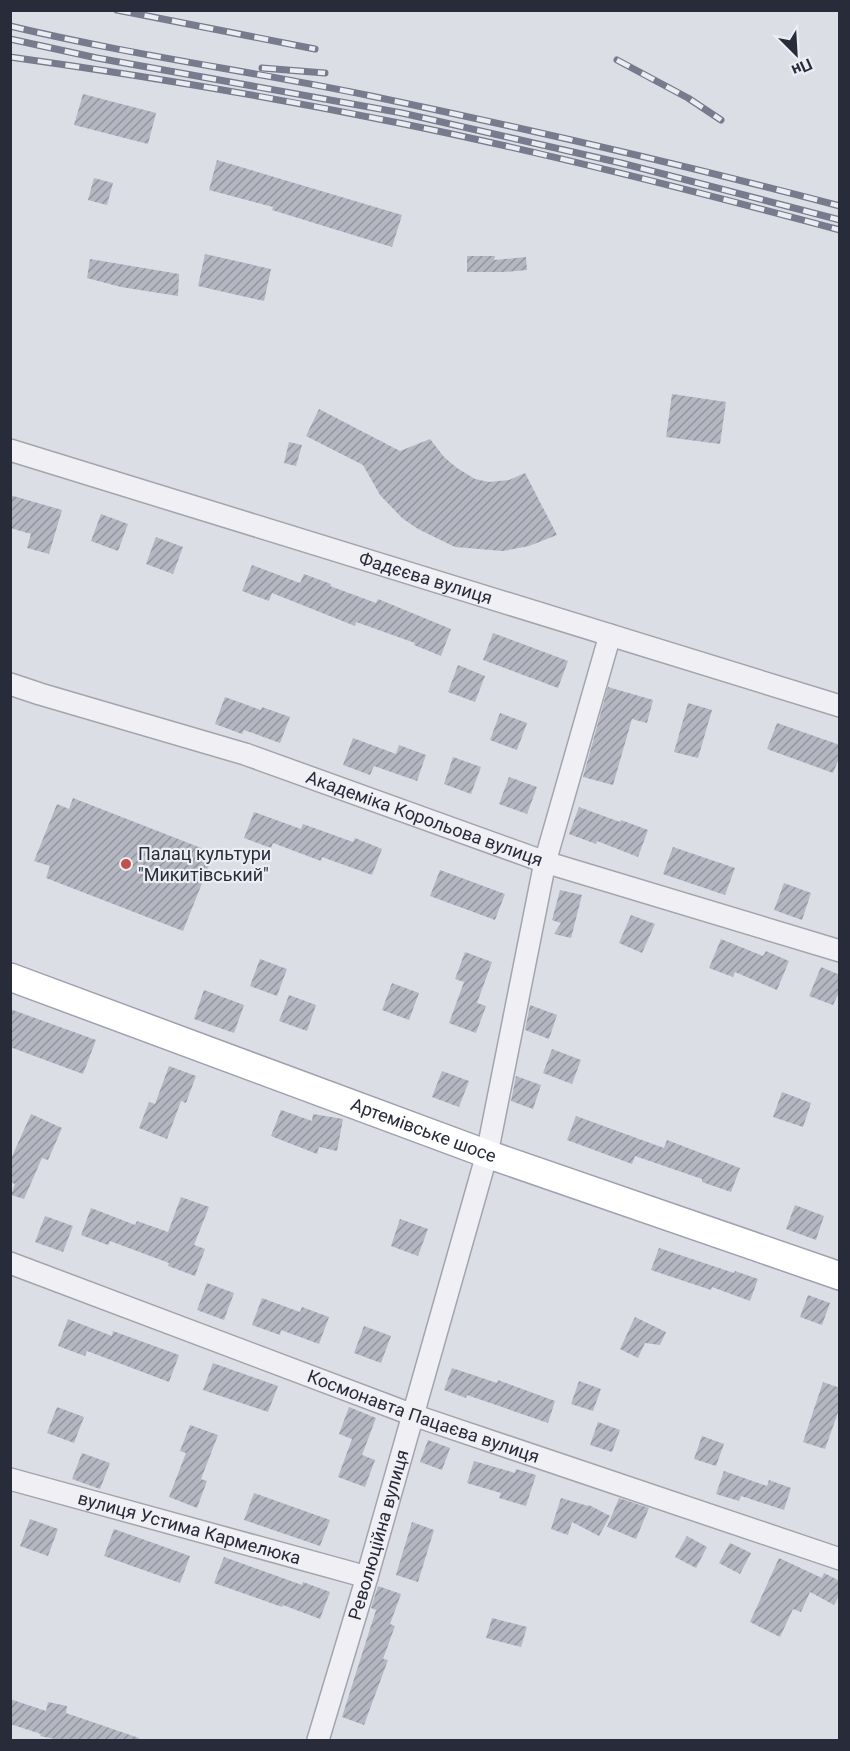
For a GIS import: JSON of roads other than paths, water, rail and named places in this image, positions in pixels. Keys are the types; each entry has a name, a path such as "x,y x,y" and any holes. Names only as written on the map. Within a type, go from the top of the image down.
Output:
{"main road":[{"name":"Артемівське шосе","path":"10,977 487,1154 840,1276"}],"street":[{"name":"Фадєєва вулиця","path":"10,450 840,706"},
{"name":"Революційна вулиця","path":"318,1740 367,1577 487,1154 545,862 610,635"},
{"name":"Академіка Корольова вулиця","path":"10,684 245,754 545,862 840,951"},
{"name":"Космонавта Пацаєва вулиця","path":"10,1263 413,1415 840,1559"},
{"name":"вулиця Устима Кармелюка","path":"10,1479 367,1577"}],"railway":[{"path":"117,10 315,49"},
{"path":"10,26 100,46 326,87 548,134 840,206"},
{"path":"10,39 97,58 402,113 621,163 840,220"},
{"path":"10,57 205,87 399,123 620,173 840,230"},
{"path":"617,60 688,98 721,120"},
{"path":"262,68 325,73"}],"place":[{"name":"Палац культури \"Микитівський\"","path":"126,864"}]}
